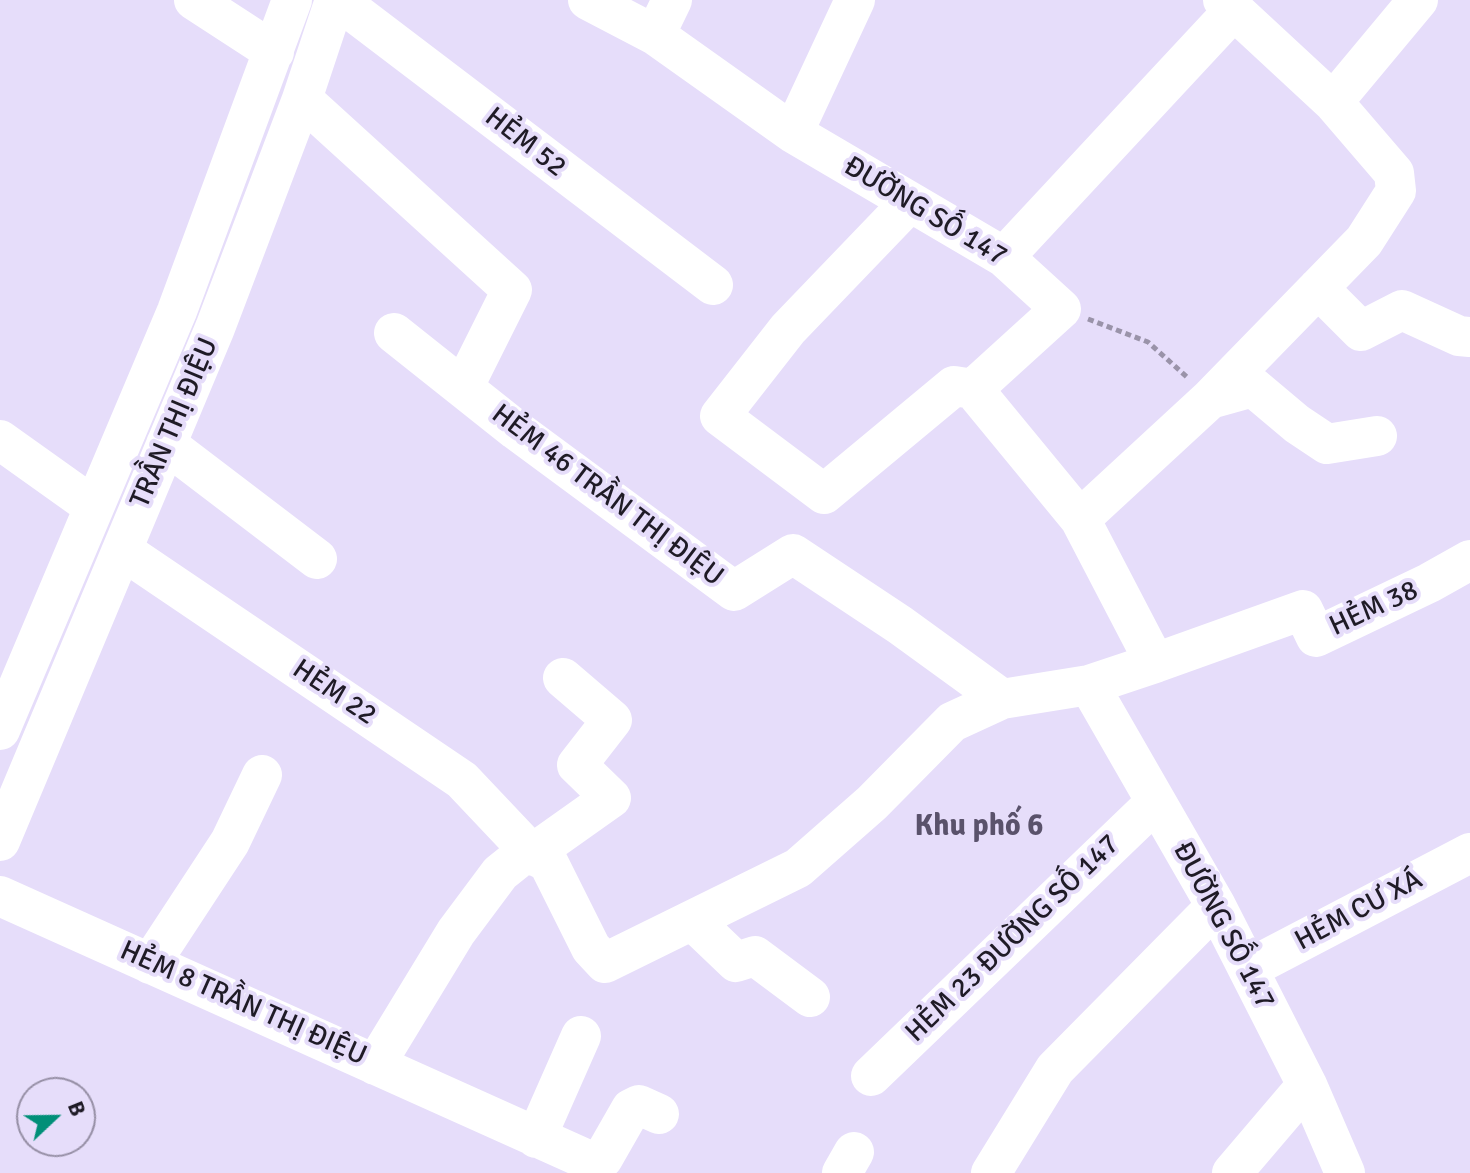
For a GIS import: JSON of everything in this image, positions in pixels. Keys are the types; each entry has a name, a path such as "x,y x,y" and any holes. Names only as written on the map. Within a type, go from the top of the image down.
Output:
{"street":[{"path":"194,0 274,52"},
{"name":"TRẦN THỊ ĐIỆU","path":"0,730 177,311 292,0"},
{"name":"TRẦN THỊ ĐIỆU","path":"0,841 215,328 336,0"},
{"name":"HẺM 52","path":"336,0 713,285"},
{"name":"ĐƯỜNG SỐ 147","path":"588,0 664,17 793,133 1004,257 1061,309"},
{"path":"793,133 855,0"},
{"path":"1333,102 1418,0"},
{"path":"1004,257 1228,5 1333,102 1394,173 1396,191 1364,241 1210,399 1080,519"},
{"name":"HẺM 46 TRẦN THỊ ĐIỆU","path":"302,99 512,290 463,388"},
{"path":"810,997 755,956 736,962 692,920 798,868 872,803 952,722 1002,699 1089,685 1155,663 1080,519 973,389 954,386 824,494 720,416 788,329 910,202"},
{"path":"1318,288 1361,331 1402,310 1459,336 1470,337"},
{"path":"973,389 1061,309"},
{"path":"177,311 215,328"},
{"name":"HẺM 46 TRẦN THỊ ĐIỆU","path":"394,333 734,591 793,554 900,625 1002,699"},
{"path":"1210,399 1253,387 1297,424 1327,444 1377,436"},
{"path":"0,440 94,507"},
{"path":"166,444 317,559"},
{"name":"HẺM 22","path":"122,550 462,780 532,854 548,862 591,948 605,963 692,920"},
{"name":"HẺM 38","path":"1155,663 1303,610 1316,637 1470,560"},
{"name":"HẺM 8 TRẦN THỊ ĐIỆU","path":"0,896 375,1065 465,920 500,873 611,798 577,765 612,720 563,678"},
{"name":"ĐƯỜNG SỐ 147","path":"1089,685 1216,906 1307,1085 1345,1173"},
{"path":"150,964 230,842 262,775"},
{"name":"HẺM 23 ĐƯỜNG SỐ 147","path":"871,1076 1156,802"},
{"name":"HẺM CƯ XÁ","path":"1248,969 1470,853"},
{"path":"991,1173 1055,1069 1216,906"},
{"path":"536,1138 581,1036"},
{"path":"375,1065 578,1157 596,1162 606,1154 631,1109 639,1105 659,1114"},
{"path":"1232,1173 1307,1085"}],"path":[{"path":"1061,309 1148,342 1210,399"}],"district":[{"name":"Khu phố 6","path":"979,827"}]}
